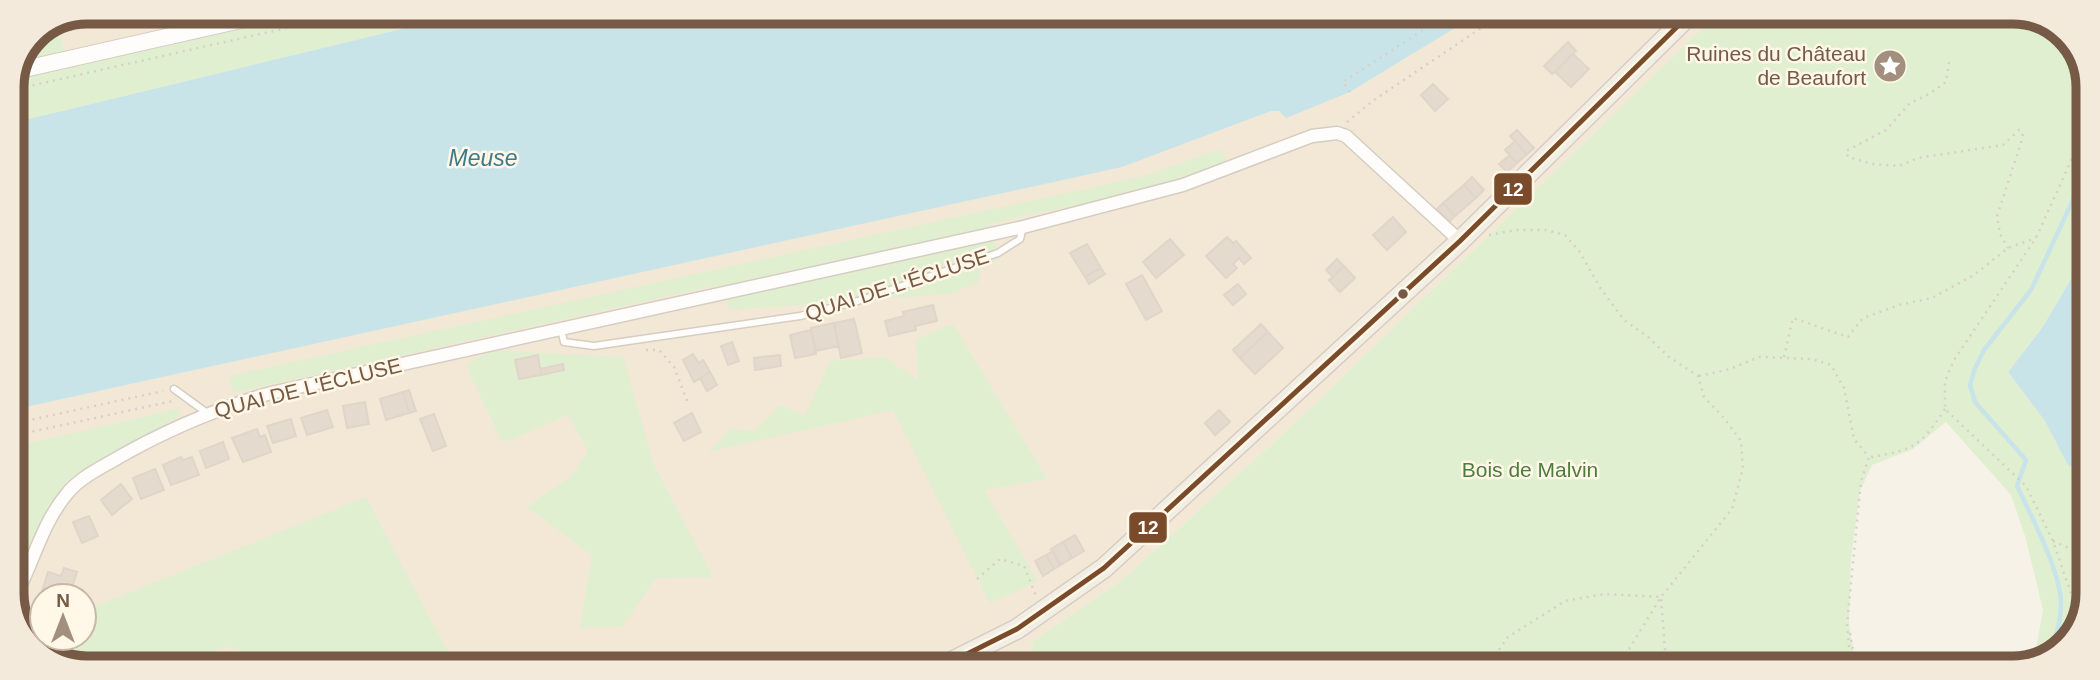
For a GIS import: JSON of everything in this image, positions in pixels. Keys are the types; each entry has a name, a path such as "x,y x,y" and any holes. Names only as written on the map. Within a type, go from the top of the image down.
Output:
{"main road":[{"path":"963,656 1017,629 1104,568 1460,241 1681,24"}],"street":[{"path":"28,68 219,24"},
{"path":"1337,133 1346,136 1460,241"},
{"name":"QUAI DE L'ÉCLUSE","path":"25,575 52,517 66,494 83,478 136,447 207,413 271,393 1023,228 1183,185 1312,136 1337,133"}],"lane":[{"name":"QUAI DE L'ÉCLUSE","path":"562,329 564,342 594,346 800,316 859,301 998,253 1020,239 1023,228"},
{"path":"174,389 207,413"}],"path":[{"path":"24,87 304,24"},
{"path":"1350,92 1343,82 1433,24"},
{"path":"1337,133 1348,120 1374,100 1487,24"},
{"path":"1949,62 1946,82 1910,103 1886,130 1846,151 1848,157 1873,164 1899,166 1918,158 2003,145 2019,130 2023,134 2021,143 1997,216 2000,234 2008,248"},
{"path":"1869,457 1897,453 1917,446 1934,426 1945,409 1945,381 1954,360 2036,238 2075,151"},
{"path":"1477,224 1491,236 1517,230 1545,230 1565,235 1579,251 1601,289 1624,320 1648,337 1669,357 1698,376 1704,397 1741,441 1743,468 1732,509 1661,597 1625,656"},
{"path":"1784,357 1793,318 1848,337 1863,318 1899,305 1931,298 1974,275 2008,248 2036,238"},
{"path":"637,350 659,350 674,367 688,403"},
{"path":"1698,376 1730,369 1759,357 1812,359 1831,365 1844,388 1854,439 1869,457"},
{"path":"25,421 174,389"},
{"path":"25,433 186,398"},
{"path":"1945,409 2026,486 2053,541 2074,604"},
{"path":"1852,656 1847,624 1861,482 1869,457"},
{"path":"2053,541 2076,553"},
{"path":"978,579 1000,559 1024,566 1043,612"},
{"path":"1495,656 1508,637 1565,601 1604,594 1661,597"},
{"path":"1661,597 1665,650 1663,656"}],"shaded area":[{"path":"222,24 65,59 59,31 75,26"},
{"path":"1462,24 1707,24 1297,421 1120,582 1033,641 1031,656 88,656 67,652 98,652 98,582 28,582 28,613 25,597 25,407 233,361 1350,92"}],"green space":[{"path":"221,24 422,24 24,120 26,75 35,53 43,43 59,31 65,58"},
{"name":"Bois de Malvin","path":"1707,24 2012,24 2044,33 2060,46 2071,63 2075,83 2075,272 2042,328 2008,372 2045,421 2068,464 2076,468 2075,601 2065,627 2044,647 2036,651 2043,610 2025,536 2011,495 1946,422 1913,449 1872,465 1860,491 1851,559 1849,622 1854,656 1031,656 1033,641 1120,582 1297,421"},
{"path":"1221,149 1227,164 1145,190 989,224 1000,260 981,267 979,282 950,294 730,310 718,285 233,393 229,376 1144,176"},
{"path":"953,324 1047,479 984,490 1038,581 990,603 893,410 708,452 731,428 755,431 780,405 805,415 830,361 884,357 918,380 916,339"},
{"path":"490,350 623,357 654,465 713,577 656,578 622,627 580,628 592,555 527,507 569,478 588,451 568,415 502,443 466,365"},
{"path":"178,409 180,416 67,481 25,554 25,444"},
{"path":"366,497 450,656 244,656 242,652 225,647 209,656 88,656 67,652 98,652 98,605"}],"water":[{"name":"Meuse","path":"422,24 1462,24 1350,92 1286,118 1279,111 1271,111 1122,167 25,407 24,120"},
{"path":"2075,272 2076,468 2068,465 2045,421 2008,372 2042,328"}],"building":[{"path":"1568,42 1576,51 1552,74 1544,66"},
{"path":"1573,54 1589,69 1571,87 1555,72"},
{"path":"1433,84 1448,99 1435,111 1421,95"},
{"path":"1517,130 1534,148 1527,154 1510,136"},
{"path":"1515,141 1527,154 1517,163 1505,150"},
{"path":"1510,155 1517,163 1507,172 1499,164"},
{"path":"1472,177 1484,190 1476,198 1464,185"},
{"path":"1464,185 1476,198 1455,216 1443,203"},
{"path":"1443,203 1455,216 1449,222 1437,209"},
{"path":"1393,217 1406,232 1387,250 1373,235"},
{"path":"1227,237 1233,243 1236,241 1251,258 1244,264 1239,258 1233,264 1237,268 1226,278 1206,256"},
{"path":"1170,239 1184,255 1156,278 1143,262"},
{"path":"1087,244 1101,268 1085,277 1070,253"},
{"path":"1337,259 1344,266 1333,277 1326,270"},
{"path":"1344,266 1355,278 1340,292 1329,280"},
{"path":"1101,268 1105,274 1089,284 1085,277"},
{"path":"1142,275 1162,311 1146,320 1126,284"},
{"path":"1238,284 1246,294 1233,305 1224,295"},
{"path":"933,305 937,321 915,326 916,330 889,336 885,321 904,316 903,312"},
{"path":"854,319 862,353 841,358 834,323"},
{"path":"834,323 838,346 816,351 811,328"},
{"path":"1261,324 1268,332 1240,358 1233,350"},
{"path":"811,330 816,354 795,358 790,335"},
{"path":"1268,332 1283,348 1255,374 1240,358"},
{"path":"732,342 739,361 728,365 721,346"},
{"path":"693,354 699,363 703,360 710,372 694,382 683,360"},
{"path":"538,355 541,375 519,379 515,360"},
{"path":"780,355 781,366 755,370 754,358"},
{"path":"563,364 564,370 541,375 540,369"},
{"path":"710,372 717,385 707,391 700,378"},
{"path":"409,390 416,411 409,413 403,392"},
{"path":"403,392 409,413 386,420 380,399"},
{"path":"365,402 369,424 347,428 343,406"},
{"path":"327,410 333,427 307,435 301,418"},
{"path":"1219,410 1230,422 1215,435 1205,423"},
{"path":"692,413 701,432 684,441 674,423"},
{"path":"434,414 446,446 433,451 420,419"},
{"path":"291,419 296,436 273,443 267,426"},
{"path":"257,429 260,437 265,435 271,452 243,462 232,438"},
{"path":"223,442 229,459 206,468 200,451"},
{"path":"181,457 183,460 192,457 199,475 171,485 163,465"},
{"path":"155,469 164,490 141,499 133,478"},
{"path":"121,484 132,499 112,515 101,500"},
{"path":"89,516 98,536 82,543 73,522"},
{"path":"1075,535 1084,551 1072,558 1063,542"},
{"path":"1063,542 1072,558 1060,565 1051,549"},
{"path":"1053,551 1061,565 1054,569 1046,555"},
{"path":"1046,555 1054,569 1043,576 1035,561"},
{"path":"64,568 77,572 74,582 45,582 48,572 61,576"}],"waterway":[{"path":"2055,638 2061,602 2056,575 2017,486 2026,460 1975,402 1970,385 1984,350 2031,290 2075,195"}],"transit line":[{"name":"12","path":"963,656 1017,629 1104,568 1460,241 1680,24"}],"place":[{"name":"Ruines du Château de Beaufort","path":"1890,66"}]}
